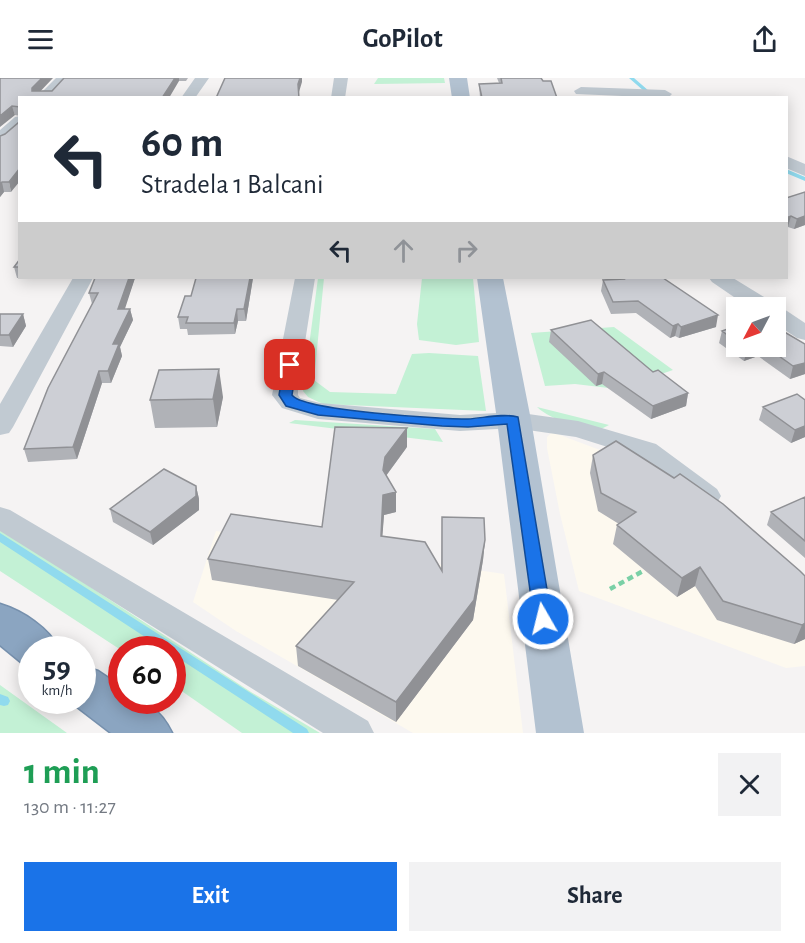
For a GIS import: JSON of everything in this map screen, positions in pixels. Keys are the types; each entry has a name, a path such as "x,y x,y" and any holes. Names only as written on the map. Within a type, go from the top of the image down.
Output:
{"highway":[{"path":"0,621 20,636"},
{"path":"96,695 148,733"}],"main road":[{"path":"458,78 461,96"},
{"path":"490,279 560,733"}],"street":[{"path":"45,96 63,78"},
{"path":"189,96 202,78"},
{"path":"338,96 341,78"},
{"path":"644,78 659,95"},
{"path":"579,89 659,95"},
{"path":"0,139 18,122"},
{"path":"788,162 805,171"},
{"path":"0,427 9,390 82,279"},
{"path":"305,279 285,395 291,403 318,411 425,421 468,423 513,420 578,429 629,443 665,463 729,514"},
{"path":"721,279 749,297"},
{"path":"786,321 805,333"},
{"path":"0,518 355,733"}],"path":[{"path":"610,589 645,570"}],"shaded area":[{"path":"552,432 616,456 805,594 805,666 786,668 579,591 547,448 547,437"},
{"path":"216,531 504,574 523,733 413,733 236,631 193,602"}],"green space":[{"path":"378,78 444,78 445,83 374,84"},
{"path":"318,279 324,279 314,380 330,392 396,394 412,354 478,356 486,411 323,404 308,397 303,391"},
{"path":"422,279 473,279 479,342 456,345 419,340 417,324"},
{"path":"614,327 673,370 617,389 575,384 545,386 531,333"},
{"path":"537,407 609,425 599,430 558,420"},
{"path":"295,420 435,429 443,442 289,423"},
{"path":"0,528 165,636 108,636 108,642 0,571"},
{"path":"186,650 320,733 242,733 186,694"},
{"path":"0,685 18,698 18,714 40,714 67,733 0,733"}],"building":[{"path":"0,78 42,78 32,88 32,91 52,91 64,78 175,78 163,96 18,96 18,107 12,106 0,116"},
{"path":"225,78 300,78 299,96 217,96"},
{"path":"501,78 541,78 543,81 551,81 556,96 482,96 479,84 502,83"},
{"path":"18,123 18,171 9,182 0,184 0,136"},
{"path":"805,192 805,216 797,219 788,217 788,197"},
{"path":"95,279 129,279 118,309 130,309 113,344 119,344 108,371 99,371 73,447 24,449 48,388 98,293 89,293"},
{"path":"196,279 250,279 244,309 237,309 234,323 186,323 188,317 178,317 185,296 191,296"},
{"path":"664,279 718,315 681,327 678,324 673,326 638,301 613,302 603,280"},
{"path":"0,314 23,314 9,335 0,335"},
{"path":"591,320 653,372 658,370 688,393 653,406 604,372 598,374 551,330"},
{"path":"786,333 805,344 805,363 793,366 780,357 786,357"},
{"path":"219,369 213,399 150,400 159,370"},
{"path":"797,394 805,400 805,426 795,430 763,407"},
{"path":"335,427 407,428 385,457 383,470 396,492 383,495 381,536 425,542 442,571 442,517 484,518 485,540 474,600 396,702 296,646 354,582 208,559 231,514 322,527"},
{"path":"616,441 674,478 680,474 723,504 800,571 805,576 805,623 802,625 723,601 700,567 682,578 617,525 636,512 601,493 593,455"},
{"path":"164,469 196,486 196,496 150,532 110,509"},
{"path":"805,497 805,541 771,512"}],"waterway":[{"path":"631,78 653,96"},
{"path":"788,172 805,179"},
{"path":"0,537 303,733"},
{"path":"0,699 4,701"}],"route":[{"path":"290,365 285,395 291,403 318,411 442,422 513,420 543,619"}]}
